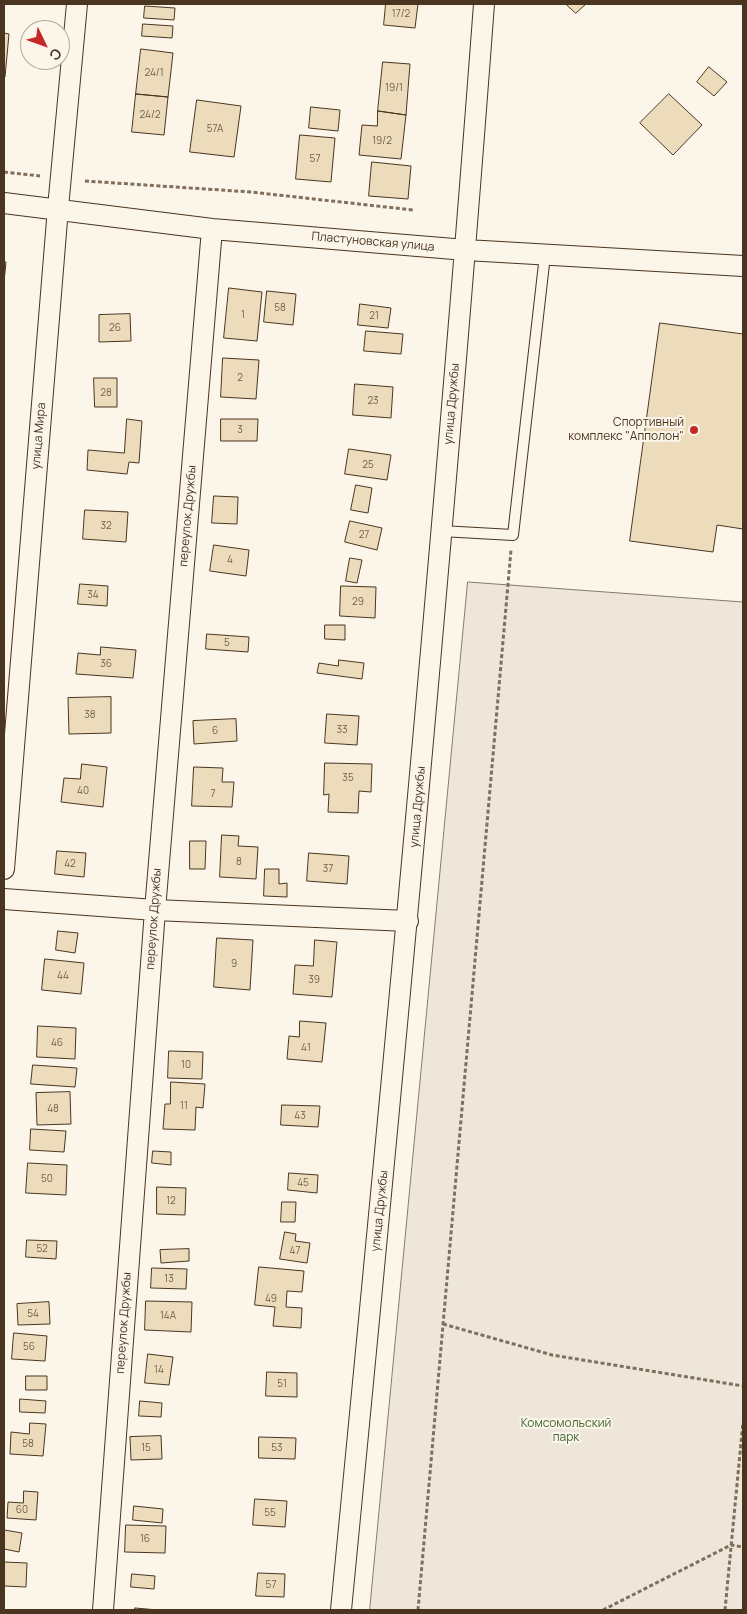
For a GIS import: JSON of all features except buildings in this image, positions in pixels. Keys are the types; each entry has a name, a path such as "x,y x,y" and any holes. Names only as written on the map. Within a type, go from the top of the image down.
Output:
{"street":[{"name":"улица Мира","path":"4,869 58,208 77,4"},
{"name":"улица Дружбы","path":"341,1610 408,921 466,250 484,4"},
{"name":"Пластуновская улица","path":"4,203 58,208 212,229 466,250 743,266"},
{"name":"переулок Дружбы","path":"103,1610 155,910 212,229"},
{"path":"4,899 155,910 408,921"}],"lane":[{"path":"442,530 513,536 545,255"}],"path":[{"path":"4,172 40,176"},
{"path":"85,181 251,192 413,210"},
{"path":"418,1610 513,536"},
{"path":"443,1324 552,1355 743,1386"},
{"path":"725,1610 743,1422"},
{"path":"603,1610 732,1544 743,1547"}],"green space":[{"name":"Комсомольский парк","path":"468,582 743,602 743,1610 370,1610"}],"place":[{"name":"Спортивный комплекс \"Апполон\"","path":"694,430"}]}
